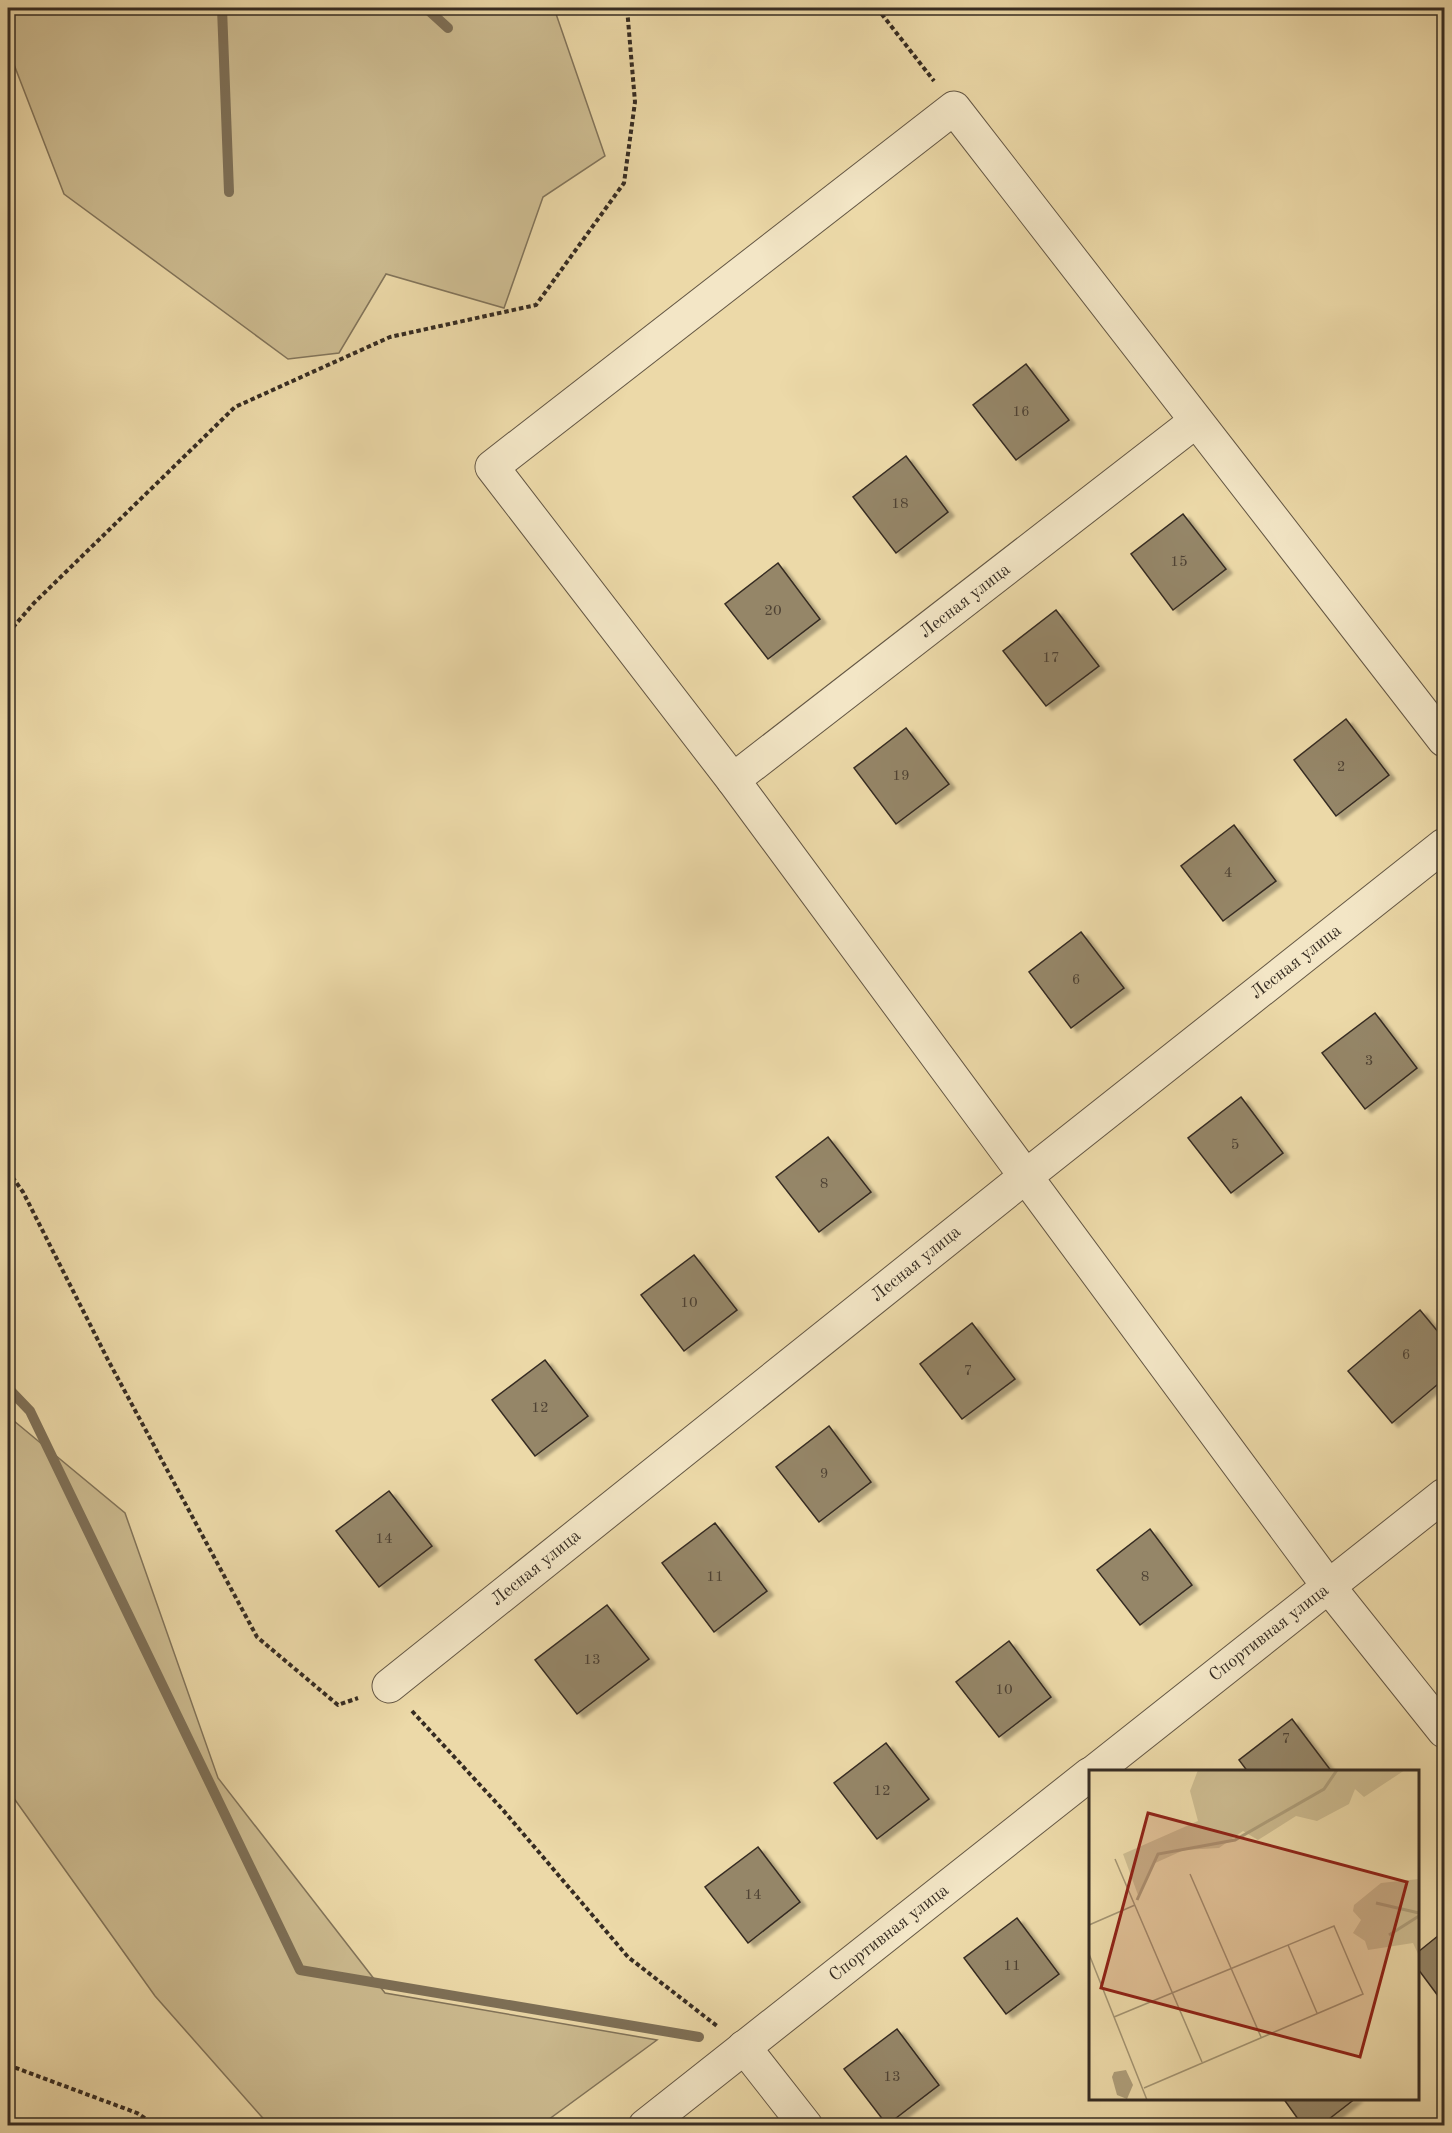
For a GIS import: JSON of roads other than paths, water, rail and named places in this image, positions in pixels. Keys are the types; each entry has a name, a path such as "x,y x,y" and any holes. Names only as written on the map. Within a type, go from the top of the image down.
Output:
{"street":[{"path":"1444,740 954,108 492,467 733,780 1329,1587 1444,1731"},
{"name":"Лесная улица","path":"733,780 1196,421"},
{"name":"Лесная улица","path":"389,1686 1444,845"},
{"name":"Спортивная улица","path":"1096,1770 1444,1495"},
{"name":"Спортивная улица","path":"645,2126 1089,1775"},
{"path":"744,2047 806,2126"}],"waterway":[{"path":"222,8 229,192"},
{"path":"426,8 448,28"},
{"path":"8,1388 30,1411 300,1970 699,2037"}]}
